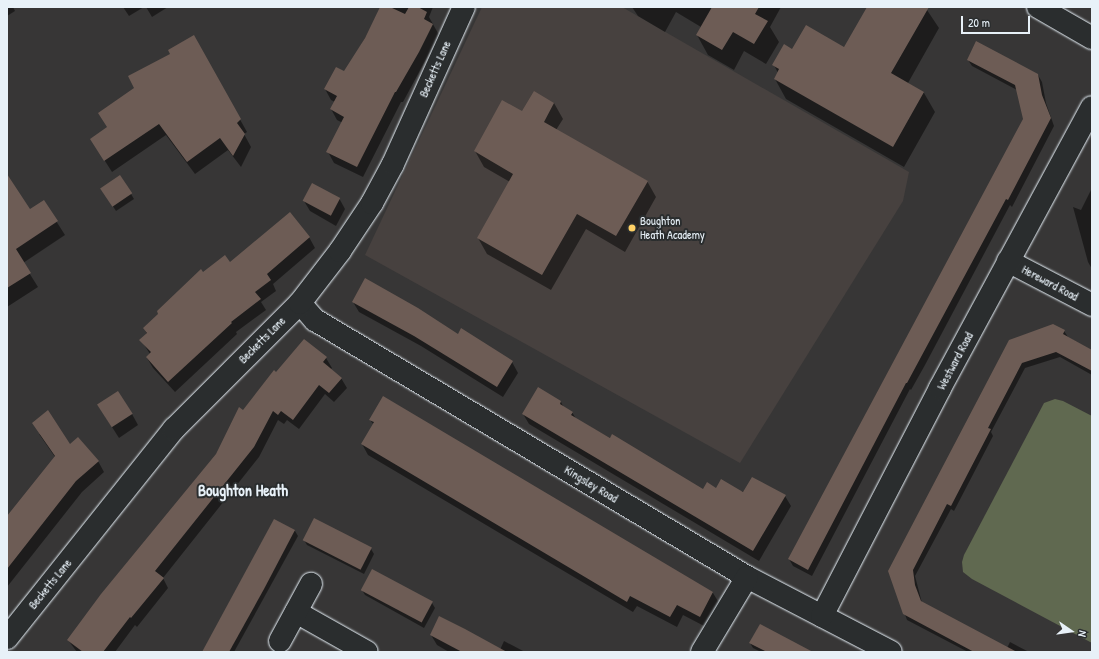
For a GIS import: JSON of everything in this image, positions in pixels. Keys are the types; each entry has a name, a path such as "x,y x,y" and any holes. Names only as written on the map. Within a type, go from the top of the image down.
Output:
{"street":[{"name":"Becketts Lane","path":"7,638 174,428 300,303 340,251 372,203 393,164 464,7"},
{"path":"1038,7 1092,38"},
{"name":"Westward Road","path":"822,616 1008,261 1092,107"},
{"name":"Hereward Road","path":"1008,261 1092,305"},
{"name":"Kingsley Road","path":"300,303 315,320 747,576 891,652"},
{"path":"702,652 747,576"},
{"path":"280,641 311,584"},
{"path":"296,612 366,652"}],"shaded area":[{"name":"Boughton Heath Academy","path":"482,7 622,7 909,172 903,201 740,463 365,255"}],"green space":[{"path":"1055,399 1063,401 1092,416 1092,643 972,579 963,572 962,562 964,555 1044,403"}],"building":[{"path":"380,7 390,7 405,14 409,7 418,7 427,12 424,19 433,24 419,52 395,92 357,167 326,152 344,117 330,109 337,96 324,89 336,67 344,71 365,38"},
{"path":"712,7 759,7 755,14 768,21 754,44 733,32 722,50 696,35"},
{"path":"867,7 929,7 891,73 924,92 893,147 774,79 779,69 772,65 784,44 792,49 806,25 844,47"},
{"path":"194,35 241,119 237,123 245,134 233,156 220,138 187,162 159,124 104,161 90,139 107,127 98,113 134,88 128,76 170,54 168,50"},
{"path":"976,41 1038,74 1042,95 1051,118 1008,200 1006,199 906,383 808,570 788,559 1023,119 1015,85 967,60"},
{"path":"534,91 554,103 544,122 648,181 616,236 577,214 542,275 477,238 513,174 474,151 502,100 522,111"},
{"path":"7,174 30,209 44,200 58,221 16,249 31,273 7,288"},
{"path":"120,175 132,193 112,207 100,188"},
{"path":"312,183 340,198 331,216 303,201"},
{"path":"290,212 310,237 267,274 271,280 255,292 261,299 231,322 232,323 168,382 146,357 151,352 139,340 147,333 143,328 158,314 157,311 201,269 203,272 225,255 230,262"},
{"path":"365,278 418,308 458,334 461,328 513,361 497,387 414,336 352,302"},
{"path":"1053,324 1065,330 1063,334 1092,350 1092,371 1056,352 1022,363 988,428 991,429 951,506 947,504 913,570 915,585 921,601 1017,652 974,652 903,614 888,571 1009,340"},
{"path":"304,339 327,357 323,362 342,378 329,393 319,385 293,420 281,411 278,415 273,411 254,447 155,571 164,578 131,618 130,617 103,652 83,652 67,640 101,594 216,454 239,407 243,410 274,370 276,372"},
{"path":"538,387 561,401 560,404 573,412 571,415 610,438 612,434 703,489 707,482 716,488 721,479 743,492 752,477 786,495 753,551 522,414"},
{"path":"118,391 133,414 112,427 97,405"},
{"path":"383,396 713,592 700,617 677,605 670,617 630,596 627,602 361,444 374,422 369,420"},
{"path":"48,410 70,444 78,437 99,461 76,481 7,569 7,516 55,456 32,423"},
{"path":"314,518 372,548 361,570 303,540"},
{"path":"274,519 295,530 264,589 229,652 202,652"},
{"path":"372,569 433,601 422,623 361,590"},
{"path":"439,616 507,652 462,652 430,635"},
{"path":"760,624 813,652 767,652 749,643"}],"place":[{"name":"Boughton Heath Academy","path":"632,228"}],"district":[{"name":"Boughton Heath","path":"243,490"}]}
